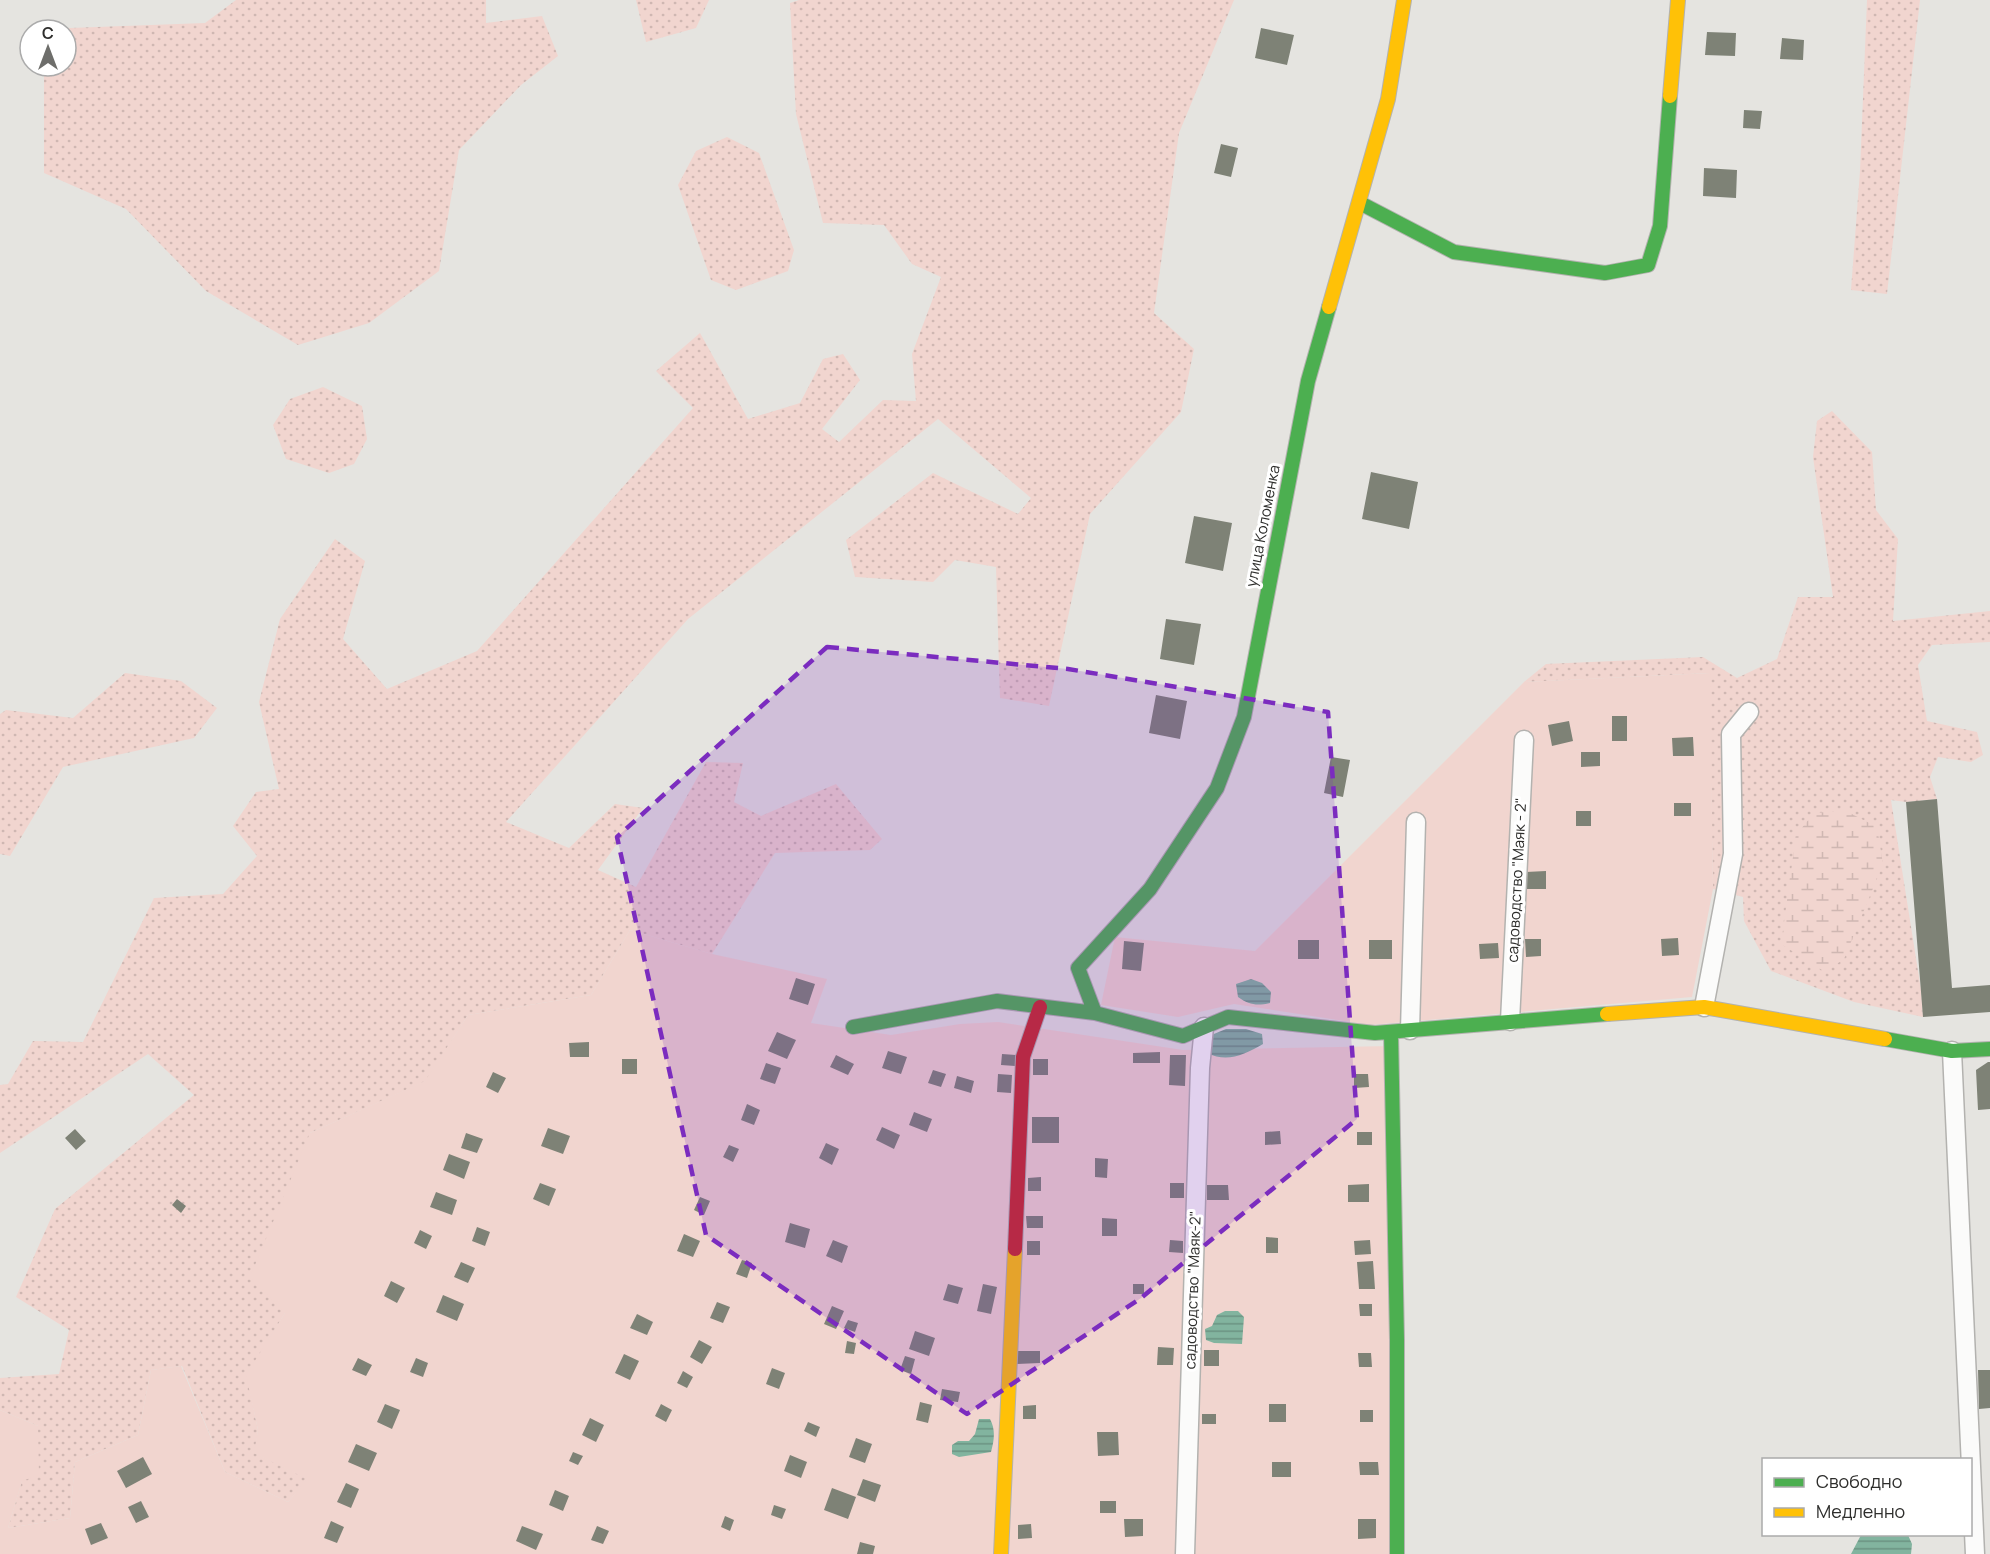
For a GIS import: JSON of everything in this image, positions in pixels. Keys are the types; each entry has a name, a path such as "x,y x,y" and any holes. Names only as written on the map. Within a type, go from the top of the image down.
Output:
{"street":[{"name":"улица Коломенка","path":"1095,1013 1078,968 1150,889 1217,788 1244,717 1308,381 1388,99 1404,0"},
{"path":"1360,202 1454,252 1605,273 1648,265 1660,226 1677,0"},
{"path":"1704,1007 1733,854 1731,735 1749,712"},
{"name":"садоводство \"Маяк - 2\"","path":"1510,1021 1524,740"},
{"path":"1410,1030 1416,822"},
{"path":"853,1027 997,1001 1095,1013 1183,1036 1228,1017 1375,1033 1704,1007 1952,1051 1990,1048"},
{"path":"1001,1554 1023,1058 1040,1007"},
{"name":"садоводство \"Маяк-2\"","path":"1185,1554 1200,1080 1204,1027"},
{"path":"1391,1032 1397,1340 1397,1554"},
{"path":"1952,1051 1971,1458"},
{"path":"1972,1470 1976,1554"}],"highlighted area":[{"path":"827,647 1068,669 1328,712 1357,1119 1141,1298 967,1414 706,1235 617,837"}],"green space":[{"path":"236,0 486,0 486,23 542,16 558,56 521,85 459,150 439,271 369,323 298,345 206,291 126,209 44,173 44,78 78,78 78,28 205,23"},
{"path":"636,0 709,0 696,28 646,42"},
{"path":"799,0 1234,0 1179,133 1154,313 1194,349 1181,412 1090,514 1049,706 1000,698 996,567 955,560 933,582 855,577 846,540 933,473 1018,514 1031,498 938,419 688,619 506,822 569,848 615,804 643,808 598,870 636,887 706,762 743,763 734,802 761,816 836,784 882,839 870,850 775,853 712,954 630,930 591,995 468,1015 426,1081 310,1133 285,1313 247,1376 258,1430 255,1453 308,1479 288,1502 225,1472 182,1366 151,1370 138,1435 75,1462 70,1518 8,1528 38,1426 0,1410 0,1378 59,1374 69,1330 16,1297 55,1209 194,1095 148,1054 0,1153 0,1085 8,1084 33,1041 83,1042 154,898 223,894 257,856 233,826 256,792 279,789 259,702 280,619 335,539 365,561 343,639 387,689 477,651 693,408 656,371 700,333 748,419 800,403 823,359 843,354 860,380 822,429 839,442 883,400 916,401 912,354 941,277 912,264 884,225 823,223 796,114 790,3"},
{"path":"1867,0 1920,0 1887,294 1851,290 1860,171"},
{"path":"727,137 759,153 794,250 788,271 736,290 711,280 678,185 696,151"},
{"path":"323,387 362,406 367,439 354,464 329,473 286,459 273,425 290,399"},
{"path":"1832,411 1872,452 1876,510 1898,539 1893,621 1990,611 1990,642 1932,645 1918,665 1927,721 1977,732 1983,755 1971,762 1938,757 1930,777 1937,799 1906,802 1891,800 1921,990 1923,1017 1854,1002 1771,971 1744,921 1743,897 1713,889 1709,673 1524,682 1546,664 1703,657 1737,678 1777,659 1798,597 1833,597 1813,457 1817,421"},
{"path":"125,673 181,681 217,708 194,738 63,767 10,856 0,854 0,714 6,710 73,718"},
{"path":"1710,673 1713,889 1692,997 1370,1025 1234,1004 1178,1017 1101,1005 1115,937 1255,951 1524,682"},
{"path":"1846,811 1877,827 1883,864 1844,959 1825,972 1781,944 1796,835 1814,813"},
{"path":"630,930 712,954 827,979 811,1023 891,1035 960,1024 998,1022 1183,1050 1393,1046 1396,1554 0,1554 0,1410 38,1426 39,1475 22,1481 8,1528 70,1518 75,1462 138,1435 151,1370 181,1366 225,1472 288,1502 307,1479 254,1453 258,1430 246,1375 285,1313 250,1277 310,1133 425,1081 468,1015 591,995"}],"shaded area":[{"path":"1251,979 1262,983 1271,992 1270,1003 1253,1004 1238,997 1236,984"},
{"path":"1226,1029 1246,1029 1262,1034 1263,1044 1235,1056 1222,1057 1207,1053 1209,1036"},
{"path":"1225,1311 1238,1311 1244,1317 1242,1344 1214,1343 1206,1340 1205,1329 1212,1326 1217,1315"},
{"path":"979,1419 990,1419 992,1423 994,1436 991,1452 959,1457 952,1454 952,1445 958,1441 969,1441 975,1434"},
{"path":"1860,1536 1908,1536 1912,1544 1911,1554 1851,1554"}],"building":[{"path":"1261,28 1294,35 1287,65 1255,58"},
{"path":"1707,32 1736,33 1735,56 1705,55"},
{"path":"1782,38 1804,40 1803,60 1780,59"},
{"path":"1744,110 1762,111 1760,129 1743,128"},
{"path":"1221,144 1238,148 1231,177 1214,173"},
{"path":"1704,168 1737,170 1736,198 1703,196"},
{"path":"1371,472 1418,482 1409,529 1362,519"},
{"path":"1194,516 1232,523 1223,571 1185,563"},
{"path":"1166,619 1201,624 1194,665 1160,659"},
{"path":"1156,695 1187,701 1180,739 1149,733"},
{"path":"1612,716 1627,716 1627,741 1612,741"},
{"path":"1569,721 1573,741 1552,746 1548,725"},
{"path":"1693,737 1694,756 1673,756 1672,738"},
{"path":"1581,752 1600,752 1600,766 1581,767"},
{"path":"1331,757 1350,760 1343,797 1324,793"},
{"path":"1937,799 1952,988 1990,985 1990,1012 1923,1017 1906,802"},
{"path":"1674,803 1691,803 1691,816 1674,816"},
{"path":"1576,811 1591,811 1591,826 1576,826"},
{"path":"1546,871 1546,889 1527,889 1526,872"},
{"path":"1678,938 1679,955 1662,956 1661,939"},
{"path":"1525,939 1541,939 1541,956 1526,957"},
{"path":"1298,940 1319,940 1319,959 1298,959"},
{"path":"1369,940 1392,940 1392,959 1369,959"},
{"path":"1124,941 1144,943 1141,971 1122,969"},
{"path":"1498,943 1499,958 1480,959 1479,944"},
{"path":"796,978 815,984 808,1005 789,999"},
{"path":"777,1032 796,1040 787,1059 768,1051"},
{"path":"589,1042 589,1057 570,1057 569,1043"},
{"path":"888,1051 907,1057 901,1074 882,1068"},
{"path":"1160,1052 1160,1063 1133,1063 1133,1053"},
{"path":"1002,1054 1016,1055 1015,1066 1001,1065"},
{"path":"836,1055 854,1064 848,1075 830,1067"},
{"path":"1170,1055 1186,1055 1185,1086 1169,1085"},
{"path":"622,1059 637,1059 637,1074 622,1074"},
{"path":"1033,1059 1048,1059 1048,1075 1033,1075"},
{"path":"1990,1062 1990,1109 1978,1110 1976,1070"},
{"path":"766,1063 781,1068 775,1084 760,1079"},
{"path":"933,1070 946,1074 941,1087 928,1083"},
{"path":"493,1072 506,1078 498,1093 486,1087"},
{"path":"998,1074 1012,1075 1011,1093 997,1092"},
{"path":"1354,1074 1368,1074 1369,1087 1354,1088"},
{"path":"957,1076 974,1081 971,1093 954,1088"},
{"path":"747,1104 760,1110 754,1125 741,1120"},
{"path":"914,1112 932,1119 927,1132 909,1125"},
{"path":"1032,1117 1059,1117 1059,1143 1032,1143"},
{"path":"882,1127 900,1135 894,1149 876,1140"},
{"path":"548,1128 570,1136 563,1154 541,1146"},
{"path":"75,1129 86,1141 76,1150 65,1138"},
{"path":"1280,1131 1281,1144 1265,1145 1265,1132"},
{"path":"1357,1132 1372,1132 1372,1145 1357,1145"},
{"path":"466,1133 483,1139 477,1153 461,1148"},
{"path":"826,1143 839,1149 832,1165 819,1158"},
{"path":"729,1145 739,1149 733,1162 723,1157"},
{"path":"449,1154 470,1162 464,1179 443,1170"},
{"path":"1095,1158 1108,1159 1107,1178 1095,1177"},
{"path":"1041,1177 1041,1191 1028,1191 1028,1178"},
{"path":"540,1183 556,1189 549,1206 533,1199"},
{"path":"1170,1183 1184,1183 1184,1198 1170,1198"},
{"path":"1369,1184 1369,1202 1348,1202 1348,1185"},
{"path":"1207,1185 1228,1185 1229,1200 1207,1200"},
{"path":"436,1192 457,1200 452,1215 430,1207"},
{"path":"700,1197 710,1201 704,1215 694,1210"},
{"path":"177,1199 186,1206 181,1213 172,1205"},
{"path":"1026,1216 1043,1216 1043,1228 1027,1228"},
{"path":"1102,1218 1117,1219 1117,1236 1102,1236"},
{"path":"790,1223 810,1229 805,1248 785,1242"},
{"path":"477,1227 490,1232 485,1246 472,1241"},
{"path":"420,1230 432,1236 426,1249 414,1243"},
{"path":"684,1234 700,1241 693,1257 677,1251"},
{"path":"1266,1237 1278,1238 1278,1253 1266,1253"},
{"path":"833,1240 848,1246 842,1263 826,1256"},
{"path":"1170,1240 1183,1241 1183,1253 1169,1252"},
{"path":"1370,1240 1371,1254 1355,1255 1354,1241"},
{"path":"1027,1241 1040,1241 1040,1255 1027,1255"},
{"path":"742,1260 752,1263 747,1278 736,1274"},
{"path":"1373,1261 1375,1289 1359,1289 1357,1262"},
{"path":"461,1262 475,1268 468,1283 454,1277"},
{"path":"391,1281 405,1288 397,1303 384,1296"},
{"path":"948,1284 963,1288 958,1304 943,1300"},
{"path":"983,1284 997,1287 991,1314 977,1311"},
{"path":"1133,1284 1144,1284 1144,1294 1133,1294"},
{"path":"443,1295 464,1304 457,1321 436,1312"},
{"path":"717,1302 730,1307 723,1323 710,1318"},
{"path":"1359,1304 1372,1304 1372,1316 1360,1316"},
{"path":"832,1306 844,1311 836,1329 824,1324"},
{"path":"637,1314 653,1322 647,1335 630,1328"},
{"path":"848,1320 858,1323 855,1332 844,1328"},
{"path":"915,1331 935,1338 929,1356 909,1349"},
{"path":"699,1340 712,1347 702,1364 690,1357"},
{"path":"847,1341 856,1343 854,1354 845,1353"},
{"path":"1158,1347 1174,1348 1173,1365 1157,1365"},
{"path":"1204,1350 1219,1350 1219,1366 1204,1366"},
{"path":"1016,1351 1040,1351 1040,1363 1017,1364"},
{"path":"1358,1353 1371,1353 1372,1367 1359,1367"},
{"path":"624,1354 639,1361 630,1380 615,1373"},
{"path":"905,1356 915,1359 911,1374 900,1370"},
{"path":"358,1358 372,1365 366,1376 352,1370"},
{"path":"416,1358 428,1363 423,1377 410,1372"},
{"path":"772,1368 785,1373 779,1389 766,1384"},
{"path":"1978,1370 1990,1370 1990,1408 1979,1409"},
{"path":"683,1371 693,1377 687,1388 677,1383"},
{"path":"942,1389 960,1392 958,1402 940,1400"},
{"path":"920,1402 932,1405 928,1423 916,1420"},
{"path":"385,1404 400,1410 392,1429 377,1422"},
{"path":"661,1404 672,1410 666,1422 655,1416"},
{"path":"1269,1404 1286,1404 1286,1422 1269,1422"},
{"path":"1036,1405 1036,1419 1023,1419 1023,1406"},
{"path":"1360,1410 1373,1410 1373,1422 1360,1422"},
{"path":"1202,1414 1216,1414 1216,1424 1202,1424"},
{"path":"590,1418 604,1425 596,1442 582,1435"},
{"path":"808,1422 820,1427 816,1437 804,1431"},
{"path":"1097,1432 1118,1432 1119,1455 1098,1456"},
{"path":"856,1438 872,1444 865,1463 849,1457"},
{"path":"356,1444 377,1453 369,1471 348,1462"},
{"path":"573,1452 583,1456 578,1465 569,1461"},
{"path":"790,1455 807,1462 801,1478 784,1471"},
{"path":"143,1457 152,1474 126,1488 117,1471"},
{"path":"1272,1462 1291,1462 1291,1477 1272,1477"},
{"path":"1359,1462 1378,1462 1379,1475 1360,1475"},
{"path":"863,1479 881,1485 875,1502 857,1495"},
{"path":"346,1483 359,1489 351,1508 337,1502"},
{"path":"832,1488 856,1497 848,1519 824,1510"},
{"path":"555,1490 569,1496 563,1511 549,1505"},
{"path":"141,1501 149,1517 136,1523 128,1507"},
{"path":"1100,1501 1116,1501 1116,1513 1100,1513"},
{"path":"774,1505 786,1509 782,1519 771,1515"},
{"path":"725,1516 734,1520 730,1531 721,1527"},
{"path":"1124,1519 1143,1519 1143,1536 1125,1537"},
{"path":"1358,1519 1376,1519 1376,1538 1358,1539"},
{"path":"331,1521 344,1527 337,1543 324,1538"},
{"path":"101,1523 108,1538 91,1545 85,1529"},
{"path":"1031,1524 1032,1538 1018,1539 1018,1525"},
{"path":"522,1526 543,1534 536,1550 516,1541"},
{"path":"597,1526 609,1531 603,1544 591,1540"},
{"path":"860,1542 875,1546 873,1554 857,1554"}],"traffic: fast":[{"path":"1360,203 1454,252 1605,273 1648,265 1660,226 1670,96"},
{"path":"1095,1013 1078,968 1150,889 1217,788 1244,717 1308,381 1329,307"},
{"path":"853,1027 997,1001 1095,1013 1183,1036 1228,1017 1375,1033 1607,1014"},
{"path":"1391,1032 1397,1340 1397,1554"},
{"path":"1885,1039 1952,1051 1990,1049"}],"traffic: slow":[{"path":"1329,307 1388,99 1404,0"},
{"path":"1670,96 1678,0"},
{"path":"1607,1014 1704,1007 1885,1039"},
{"path":"1001,1554 1015,1249"}],"traffic: jam":[{"path":"1015,1249 1023,1057 1040,1007"}]}
